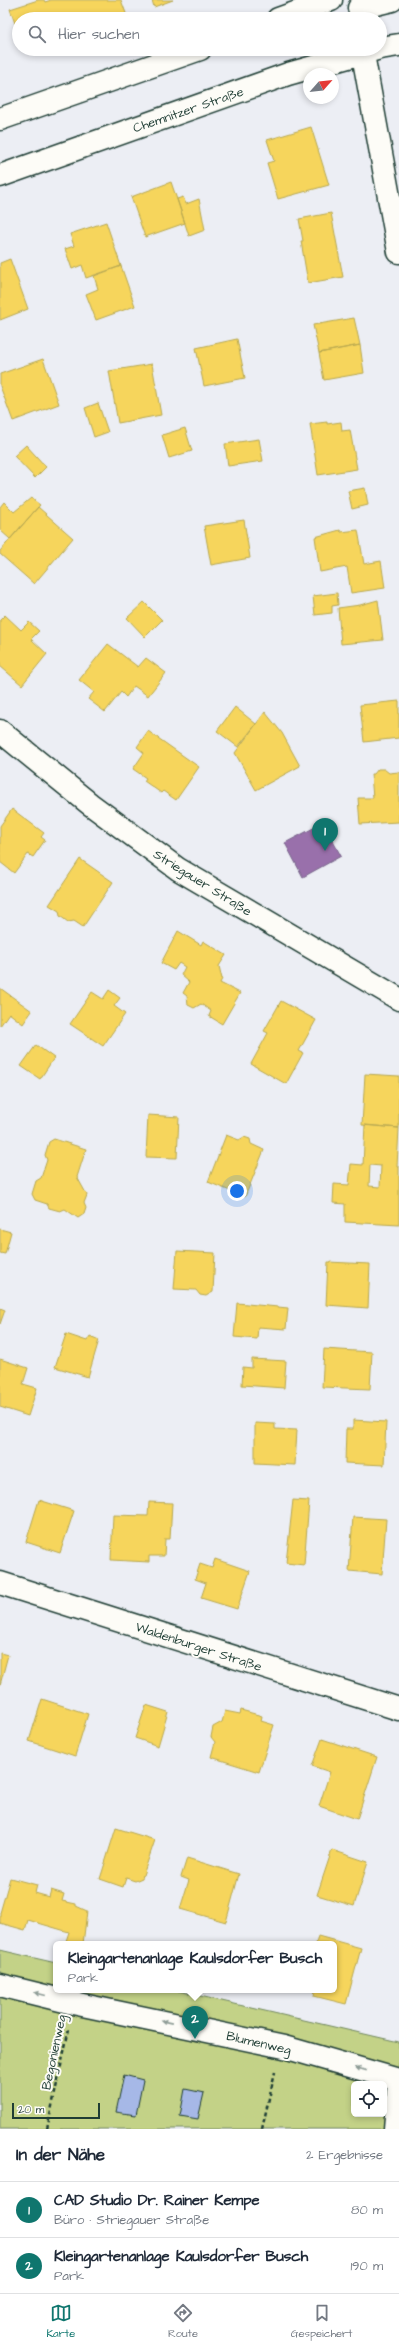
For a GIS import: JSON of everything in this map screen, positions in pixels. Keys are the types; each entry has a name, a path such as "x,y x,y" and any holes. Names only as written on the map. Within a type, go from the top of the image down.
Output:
{"street":[{"path":"298,12 331,0"},
{"path":"359,9 392,0"},
{"name":"Chemnitzer Straße","path":"387,47 399,45"},
{"path":"0,119 180,56"},
{"name":"Chemnitzer Straße","path":"0,176 288,74 350,56"},
{"path":"372,56 399,252"},
{"name":"Striegauer Straße","path":"0,731 90,804 178,870 399,999"},
{"name":"Waldenburger Straße","path":"0,1583 399,1709"},
{"name":"Blumenweg","path":"0,1985 74,2003 284,2047 399,2080"},
{"path":"395,2129 399,2080"}],"path":[{"name":"Begonienweg","path":"47,2129 74,2003"},
{"path":"262,2129 273,2079 284,2047"}],"green space":[{"path":"0,1950 53,1962 53,1993 187,1993 399,2042 399,2129 0,2129"}],"building: Wohnen":[{"path":"38,0 44,0 45,2 51,0 121,0 126,12 12,12 12,15 10,9"},
{"path":"152,0 173,0 154,7"},
{"path":"311,127 329,185 278,199 267,163 274,161 267,140"},
{"path":"171,182 185,223 145,237 131,197"},
{"path":"183,197 186,204 199,199 205,230 189,236 177,199"},
{"path":"331,213 343,277 308,283 299,219"},
{"path":"106,222 121,266 86,278 82,265 72,269 65,249 74,246 70,234"},
{"path":"10,259 28,309 0,320 0,263"},
{"path":"121,266 135,306 96,320 86,294 98,289 94,276"},
{"path":"354,318 360,345 319,353 313,325"},
{"path":"237,339 245,378 204,386 196,348"},
{"path":"360,345 364,373 324,380 319,353"},
{"path":"43,359 59,404 13,421 0,386 0,374"},
{"path":"152,364 161,415 118,423 109,371"},
{"path":"98,403 108,432 94,437 85,408"},
{"path":"327,422 327,424 341,422 342,431 350,430 357,469 318,475 310,424"},
{"path":"185,428 192,451 169,458 162,435"},
{"path":"259,439 263,461 228,466 225,444"},
{"path":"26,445 46,467 35,478 14,456"},
{"path":"365,488 368,505 352,509 348,491"},
{"path":"31,498 40,505 10,539 0,530 0,507 4,502 14,512"},
{"path":"38,507 73,538 34,584 0,554 0,551"},
{"path":"244,520 250,558 211,565 204,526"},
{"path":"340,530 341,532 358,530 364,564 381,561 385,588 351,593 347,567 320,572 315,537"},
{"path":"337,593 338,605 332,606 332,613 315,615 313,596"},
{"path":"378,600 383,640 341,644 338,608 360,605"},
{"path":"144,602 162,620 145,637 127,618"},
{"path":"5,615 21,630 29,622 39,631 31,639 47,654 22,685 0,666 0,620"},
{"path":"108,644 138,667 146,658 166,673 148,696 134,686 126,697 121,692 105,712 88,699 94,692 79,680"},
{"path":"399,701 399,738 364,742 360,705"},
{"path":"235,707 256,724 238,747 217,731"},
{"path":"265,712 282,733 300,766 256,790 235,753"},
{"path":"148,731 199,767 176,800 163,791 161,793 144,781 146,778 133,769 144,753 137,747"},
{"path":"378,769 384,769 389,773 399,772 399,822 360,824 358,798 373,798 371,774 374,774"},
{"path":"12,809 44,833 41,837 45,840 33,857 28,854 14,873 0,862 0,826"},
{"path":"80,859 113,882 83,927 74,921 68,922 60,916 59,911 49,905"},
{"path":"178,931 201,945 203,941 226,955 219,966 222,979 220,983 240,993 222,1024 209,1016 211,1011 201,1004 194,1008 188,1005 187,996 183,993 189,982 181,975 185,967 179,963 174,970 161,963"},
{"path":"0,988 32,1011 23,1024 9,1013 0,1026"},
{"path":"109,990 120,998 114,1006 125,1014 103,1046 70,1024 92,992 103,999"},
{"path":"281,1001 316,1020 299,1051 303,1053 286,1084 251,1064 268,1033 264,1031"},
{"path":"36,1045 54,1058 40,1079 21,1066"},
{"path":"365,1074 399,1076 399,1128 362,1125"},
{"path":"148,1115 179,1117 177,1158 146,1157"},
{"path":"365,1125 399,1128 397,1167 399,1167 399,1225 345,1222 345,1204 333,1203 334,1184 349,1185 351,1164 363,1165","holes":["370,1165 381,1166 380,1187 369,1186"]},
{"path":"226,1135 239,1140 244,1137 250,1139 251,1144 264,1150 245,1197 208,1182"},
{"path":"54,1139 86,1149 77,1177 87,1195 84,1203 86,1208 84,1214 78,1218 65,1209 60,1211 49,1208 47,1204 35,1200 32,1194 36,1181 41,1178 47,1160 45,1155 49,1142"},
{"path":"0,1229 11,1232 5,1254 0,1253"},
{"path":"177,1251 215,1253 213,1292 206,1296 200,1295 196,1290 174,1289"},
{"path":"328,1262 370,1264 368,1308 326,1305"},
{"path":"237,1303 288,1308 286,1329 258,1327 257,1339 234,1337"},
{"path":"0,1308 5,1310 0,1324"},
{"path":"66,1334 87,1341 90,1336 99,1340 88,1377 55,1367"},
{"path":"324,1349 372,1352 370,1389 322,1387"},
{"path":"0,1359 28,1368 23,1384 37,1388 28,1416 0,1407"},
{"path":"252,1359 286,1361 284,1388 242,1385 243,1367 252,1368"},
{"path":"353,1420 386,1422 384,1465 345,1463 346,1429 353,1429"},
{"path":"255,1423 275,1424 275,1429 297,1430 295,1465 255,1463"},
{"path":"39,1500 74,1511 60,1553 26,1542"},
{"path":"293,1500 309,1501 304,1565 286,1563"},
{"path":"149,1502 172,1503 170,1539 165,1539 164,1556 149,1556 149,1562 111,1560 113,1515 148,1516"},
{"path":"353,1517 386,1519 382,1574 349,1571"},
{"path":"215,1559 250,1571 237,1609 201,1598 206,1583 195,1579 200,1564 212,1568"},
{"path":"0,1653 8,1655 0,1685"},
{"path":"42,1699 88,1714 75,1756 29,1741"},
{"path":"146,1705 168,1712 158,1746 135,1738"},
{"path":"241,1710 262,1716 261,1721 274,1725 259,1772 211,1757 215,1742 211,1737 213,1727 222,1722 225,1711 240,1714"},
{"path":"322,1739 377,1757 357,1819 319,1806 330,1772 312,1766"},
{"path":"116,1828 155,1840 142,1878 135,1881 126,1878 123,1887 100,1879"},
{"path":"332,1850 368,1862 354,1906 317,1895"},
{"path":"187,1858 239,1874 226,1922 180,1909 189,1880 181,1877"},
{"path":"10,1878 37,1885 35,1893 49,1897 51,1890 64,1894 62,1901 76,1904 76,1906 87,1911 83,1941 66,1941 69,1932 28,1920 25,1930 0,1923 0,1913"},
{"path":"318,1936 336,1941 317,1941"},
{"path":"337,1941 361,1948 346,2004 314,1996 314,1993 337,1993"}],"building: Büros":[{"path":"323,823 341,856 303,877 285,843"}],"building: Sonstige":[{"path":"124,2075 143,2080 136,2115 116,2112"},
{"path":"185,2089 204,2093 198,2119 180,2116"}],"place":[{"name":"CAD Studio Dr. Rainer Kempe","path":"325,851"},
{"name":"Kleingartenanlage Kaulsdorfer Busch","path":"195,2039"}]}
